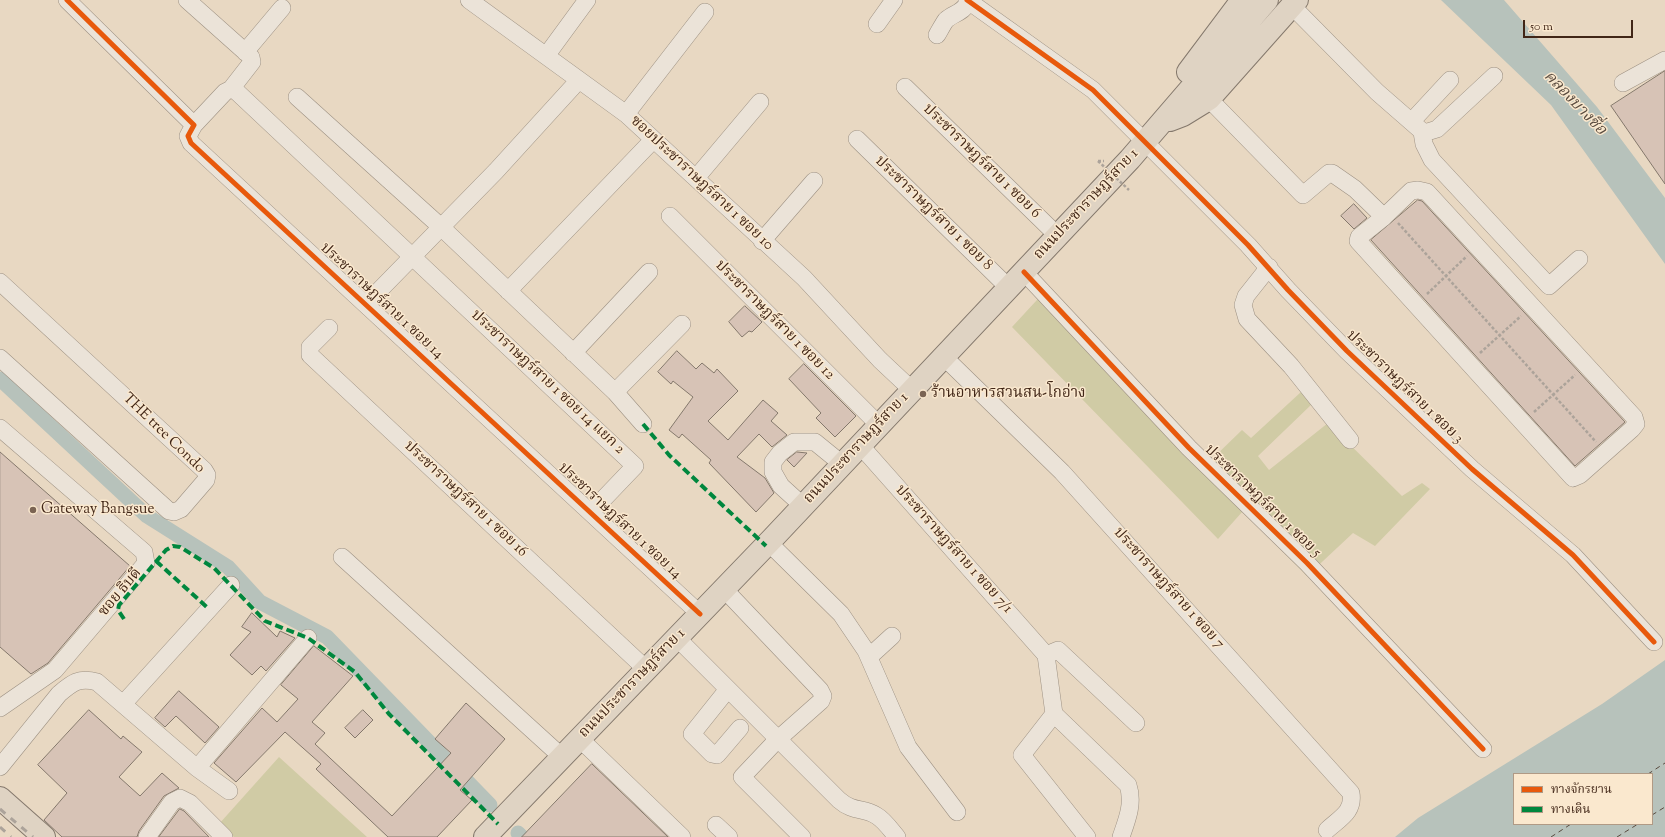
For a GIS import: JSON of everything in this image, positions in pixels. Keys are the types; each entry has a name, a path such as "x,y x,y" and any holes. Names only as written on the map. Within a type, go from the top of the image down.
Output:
{"main road":[{"path":"1163,123 1169,106 1181,82 1242,0"},
{"name":"ถนนประชาราษฎร์สาย 1","path":"485,837 769,543 802,506 1146,143 1268,0"},
{"path":"1163,123 1183,115 1209,99 1295,3"},
{"path":"0,798 44,837"}],"street":[{"path":"67,0 194,125 224,92 231,89 252,62 251,57 187,0"},
{"name":"ซอยประชาราษฎร์สาย 1 ซอย 10","path":"470,0 626,114 762,241 804,278 880,360 912,390"},
{"path":"546,56 587,0"},
{"path":"877,24 894,0"},
{"path":"937,34 946,20 962,11 967,6 968,0"},
{"name":"ประชาราษฎร์สาย 1 ซอย 3","path":"968,0 1093,90 1269,267 1288,290 1347,352 1472,469 1573,555 1654,642"},
{"path":"1295,3 1376,92 1426,134 1437,129 1494,76"},
{"path":"245,52 282,8"},
{"path":"626,114 705,12"},
{"path":"1623,83 1665,60"},
{"path":"366,304 496,171 579,80"},
{"path":"1417,127 1450,80"},
{"name":"ประชาราษฎร์สาย 1 ซอย 6","path":"905,87 1058,236"},
{"path":"231,89 237,92 412,256"},
{"path":"297,97 441,227 615,392 643,424"},
{"path":"1209,99 1303,195 1327,174 1332,173 1355,189 1386,215"},
{"path":"696,178 760,102"},
{"name":"ประชาราษฎร์สาย 1 ซอย 14","path":"194,125 188,136 191,143 700,614"},
{"path":"1417,127 1432,160 1549,286 1579,259"},
{"name":"ประชาราษฎร์สาย 1 ซอย 8","path":"857,139 1009,288"},
{"path":"508,291 654,140"},
{"path":"762,241 814,181"},
{"path":"1418,190 1427,192 1634,417 1636,424 1580,475 1573,478 1358,242 1359,236 1386,215 1411,191 1418,190"},
{"name":"ประชาราษฎร์สาย 1 ซอย 12","path":"670,216 879,425"},
{"name":"ประชาราษฎร์สาย 1 ซอย 14 แยก 2","path":"412,256 635,466 591,512"},
{"path":"1269,267 1246,296 1243,305 1247,319 1291,366 1350,440"},
{"path":"573,353 649,272"},
{"name":"ประชาราษฎร์สาย 1 ซอย 5","path":"1024,272 1189,448 1307,563 1483,749"},
{"name":"THE tree Condo","path":"0,282 204,470 207,475 206,480 181,509 174,512 169,511 0,358"},
{"path":"615,392 682,324"},
{"name":"ประชาราษฎร์สาย 1 ซอย 16","path":"329,328 310,347 310,355 647,670"},
{"name":"ประชาราษฎร์สาย 1 ซอย 7","path":"944,357 1062,472 1351,793 1353,803 1349,810 1327,830"},
{"name":"ซอย ธิบดี","path":"0,428 144,552 146,563 56,670 0,708"},
{"path":"802,506 781,486 773,472 773,462 780,453 794,442 815,442 842,464"},
{"name":"ประชาราษฎร์สาย 1 ซอย 7/1","path":"860,445 1046,655"},
{"path":"769,543 841,614 869,657 908,747 957,812"},
{"path":"342,557 562,758"},
{"path":"123,704 231,585"},
{"path":"724,589 824,696 821,701 777,740 743,774 742,779 802,837"},
{"path":"869,657 892,636"},
{"path":"197,768 308,638"},
{"path":"678,638 777,740 846,806 854,810 868,812 878,816 897,837"},
{"path":"1120,837 1130,805 1131,794 1128,785 1054,714 1046,655 1058,650 1136,723"},
{"path":"0,767 59,694 68,686 80,680 97,682 197,768 229,791"},
{"path":"728,688 692,734 712,754 717,755 740,728"},
{"path":"1054,714 1022,755 1087,837"},
{"path":"580,738 682,837"},
{"path":"147,837 172,802 180,798 190,803 224,837"},
{"path":"716,825 729,837"}],"path":[{"path":"1098,161 1129,190"},
{"path":"1386,215 1446,276 1606,452"},
{"path":"1414,305 1477,247"},
{"path":"1468,364 1532,306"},
{"path":"1522,423 1586,364"}],"shaded area":[{"path":"1048,288 1210,461 1242,430 1251,438 1301,392 1312,404 1258,456 1269,470 1328,423 1402,496 1422,483 1430,489 1375,546 1353,533 1307,576 1243,511 1218,539 1012,327"},
{"path":"279,757 367,837 234,837 219,824"}],"water":[{"name":"คลองบางซื่อ","path":"1441,0 1504,0 1597,107 1665,198 1665,264 1551,105"},
{"path":"1665,660 1665,837 1395,837 1418,818 1602,704"}],"building":[{"path":"1665,71 1665,184 1611,106"},
{"path":"1418,200 1422,201 1625,422 1575,466 1371,240"},
{"path":"1354,204 1367,218 1354,229 1341,216"},
{"path":"745,306 762,322 752,332 749,331 742,337 729,322"},
{"path":"677,351 696,369 702,363 714,373 717,369 738,391 708,421 728,440 763,400 778,413 771,421 787,435 772,447 759,434 737,457 765,478 774,493 756,512 709,463 711,460 682,434 679,438 669,430 693,397 673,381 671,384 658,372"},
{"path":"804,364 856,416 835,437 816,418 821,413 789,379"},
{"name":"Gateway Bangsue","path":"0,452 130,566 48,663 31,674 0,647"},
{"path":"797,452 807,453 794,467 787,460"},
{"path":"252,613 277,637 280,631 295,638 266,671 261,666 252,675 230,655 251,632 242,627"},
{"path":"314,646 353,676 312,722 325,733 315,744 392,816 451,753 435,739 466,703 505,739 460,790 472,800 437,837 388,837 316,769 321,764 285,732 236,782 214,763 262,708 277,722 298,699 281,685"},
{"path":"179,691 219,727 205,743 176,716 165,727 155,718"},
{"path":"89,710 121,739 123,736 142,752 119,777 140,796 162,773 179,788 164,796 139,831 137,837 62,837 44,820 67,793 38,765"},
{"path":"363,710 373,720 355,738 345,728"},
{"path":"592,764 668,837 522,837"},
{"path":"180,809 184,811 209,837 159,837"}],"waterway":[{"path":"0,379 147,516 228,567 260,602 327,637 490,805"},
{"path":"518,833 522,837"}],"ferry route":[{"path":"1650,773 1665,763"},
{"path":"1653,814 1665,807"},
{"path":"1551,837 1569,825"},
{"path":"1617,837 1636,825"}],"railway":[{"path":"0,809 33,837"},
{"path":"0,827 11,837"}],"marked path":[{"path":"643,424 669,455 766,546"},
{"path":"124,619 118,610 119,605 166,550 173,546 180,547 214,568 265,621 308,638 355,672 389,714 498,824"},
{"path":"156,561 209,609"}],"cycle path":[{"path":"67,0 194,125 188,136 191,143 700,614"},
{"path":"967,0 1093,90 1248,245 1288,290 1347,351 1472,469 1573,555 1654,642"},
{"path":"1024,272 1189,448 1307,563 1483,749"}],"place":[{"name":"ร้านอาหารสวนสน-โกอ่าง","path":"923,394"},
{"name":"Gateway Bangsue","path":"33,510"}]}
